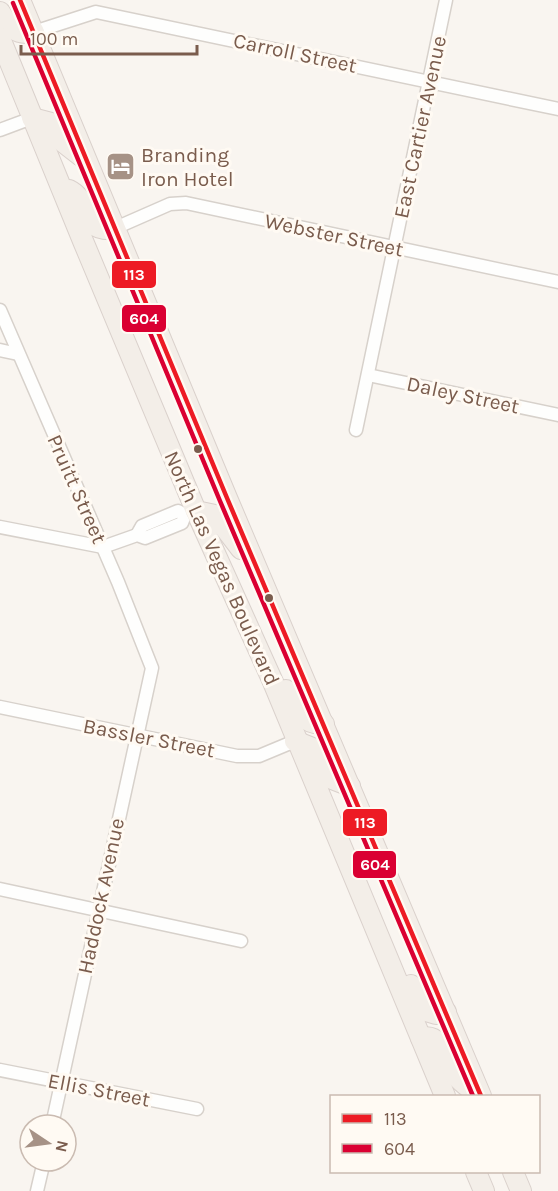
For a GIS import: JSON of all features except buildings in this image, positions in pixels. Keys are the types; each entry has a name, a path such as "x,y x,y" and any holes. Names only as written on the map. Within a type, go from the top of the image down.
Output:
{"main road":[{"name":"North Las Vegas Boulevard","path":"20,0 113,229 481,1095"},
{"path":"0,12 14,31 25,34 34,32"},
{"name":"North Las Vegas Boulevard","path":"0,38 191,513 268,672 445,1095"},
{"path":"32,118 51,123 63,142 84,159"},
{"path":"61,188 78,196 90,222 102,230 113,229"},
{"path":"191,513 215,515 232,540 252,554"},
{"path":"268,672 281,679 305,720 313,724 324,724"},
{"path":"296,741 315,749 332,779 350,786"},
{"path":"391,968 409,981 426,1011 436,1014 446,1012"},
{"path":"421,1038 428,1036 436,1040 457,1077 480,1095"},
{"path":"476,1173 484,1191"},
{"path":"513,1173 521,1191"}],"street":[{"name":"East Cartier Avenue","path":"356,430 447,0"},
{"name":"Carroll Street","path":"34,32 96,12 558,109"},
{"path":"0,130 32,118"},
{"name":"Webster Street","path":"113,229 170,204 186,203 558,282"},
{"name":"Pruitt Street","path":"0,310 103,547 152,668"},
{"path":"0,350 18,354"},
{"name":"Daley Street","path":"368,375 558,415"},
{"path":"0,527 103,547 137,535 145,538 182,524 191,513"},
{"name":"Haddock Avenue","path":"54,1113 152,668"},
{"name":"Bassler Street","path":"0,707 237,756 259,756 296,741"},
{"path":"0,890 241,941"},
{"name":"Ellis Street","path":"0,1070 197,1109"},
{"path":"37,1191 41,1173"}],"transit line":[{"name":"113","path":"20,0 227,498 481,1095"},
{"name":"604","path":"13,3 220,501 473,1095"}],"place":[{"name":"Branding Iron Hotel","path":"120,167"}]}
